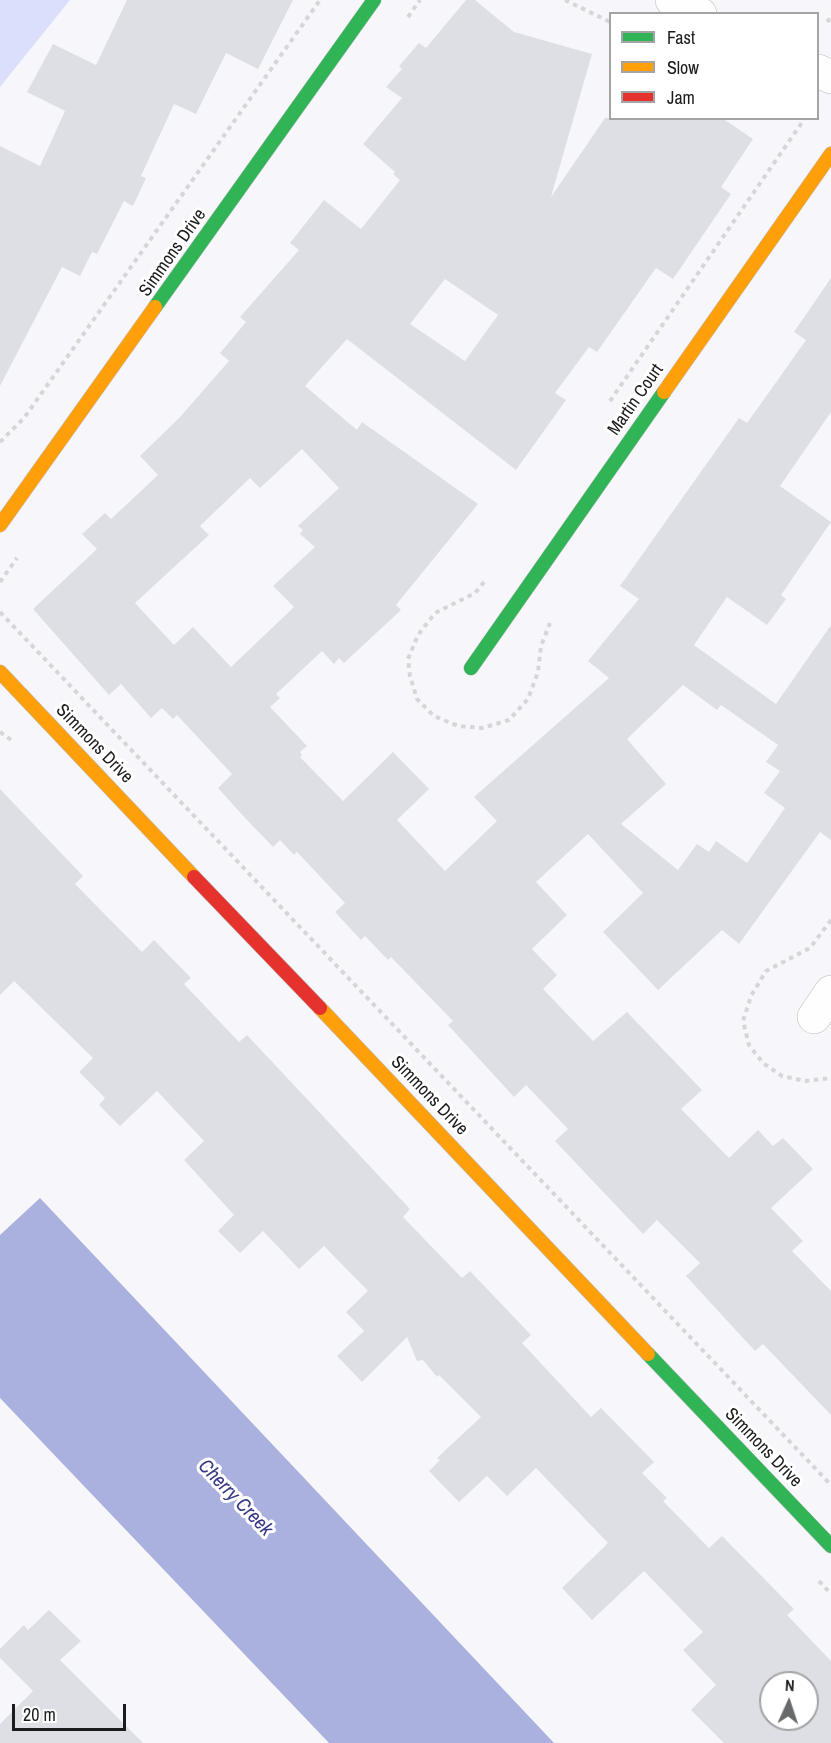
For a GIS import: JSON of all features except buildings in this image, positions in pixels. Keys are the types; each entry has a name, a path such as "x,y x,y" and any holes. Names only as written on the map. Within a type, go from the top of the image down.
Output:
{"street":[{"name":"Simmons Drive","path":"0,525 374,0"},
{"path":"672,0 696,12"},
{"name":"Martin Court","path":"471,668 831,153"},
{"name":"Simmons Drive","path":"0,672 831,1546"}],"path":[{"path":"0,442 24,418 320,0"},
{"path":"565,0 609,22"},
{"path":"827,22 831,17"},
{"path":"0,612 831,1485"}],"shaded area":[{"path":"0,0 70,0 0,87"}],"water":[{"name":"Cherry Creek","path":"40,1198 554,1743 329,1743 0,1398 0,1235"}],"traffic: fast":[{"path":"155,307 374,0"},
{"path":"471,668 664,392"},
{"path":"648,1354 831,1546"}],"traffic: slow":[{"path":"664,392 831,154"},
{"path":"0,525 155,307"},
{"path":"0,672 194,877"},
{"path":"320,1008 648,1354"}],"traffic: jam":[{"path":"194,877 320,1008"}]}
